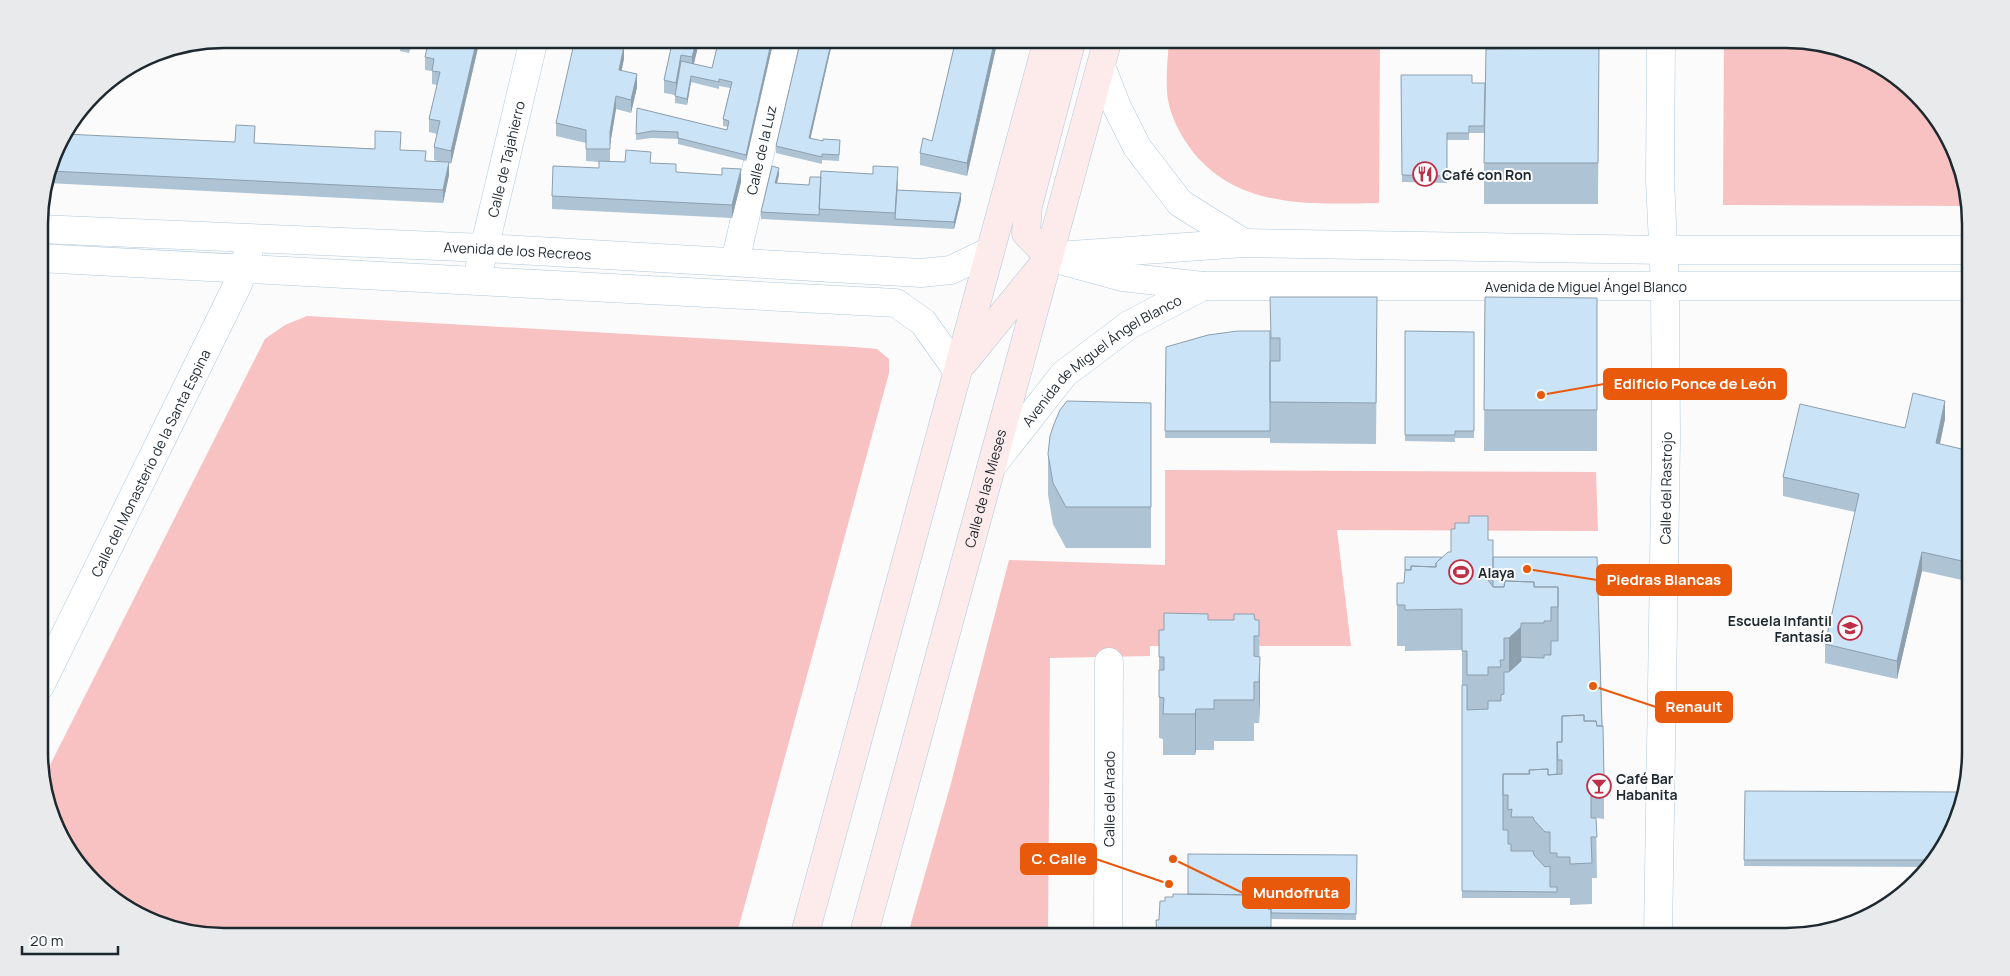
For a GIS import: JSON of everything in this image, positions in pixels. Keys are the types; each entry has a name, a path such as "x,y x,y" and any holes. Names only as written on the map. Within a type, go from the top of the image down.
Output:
{"main road":[{"path":"806,928 1046,48"},
{"path":"957,370 1049,257 1026,233 1028,206 1070,48"},
{"name":"Calle de las Mieses","path":"865,928 972,531 1106,48"}],"street":[{"name":"Calle de Tajahierro","path":"476,280 532,48"},
{"name":"Calle de la Luz","path":"735,262 784,48"},
{"name":"Calle del Rastrojo","path":"1658,928 1666,439 1665,285 1660,180 1661,48"},
{"path":"1101,66 1117,107 1137,148 1180,203 1244,243"},
{"name":"Avenida de los Recreos","path":"48,230 484,248 921,273 951,270 990,251"},
{"name":"Calle del Monasterio de la Santa Espina","path":"48,670 238,284 253,238"},
{"path":"1049,257 1244,243 1663,250 1962,250"},
{"name":"Avenida de Miguel Ángel Blanco","path":"1049,257 1122,277 1203,286 1962,286"},
{"path":"48,258 896,303 923,322 957,370"},
{"name":"Avenida de Miguel Ángel Blanco","path":"991,467 1064,374 1129,325 1203,286"},
{"name":"Calle del Arado","path":"1108,928 1109,662"}],"shaded area":[{"path":"1168,48 1380,48 1379,203 1327,204 1276,199 1252,193 1229,183 1209,168 1190,148 1176,125 1168,100"},
{"path":"1724,48 1798,48 1821,51 1854,61 1884,77 1911,99 1933,126 1949,156 1959,189 1961,206 1723,205"},
{"path":"307,316 855,347 877,349 889,359 889,373 738,928 201,927 167,919 136,905 116,892 84,860 61,820 51,787 48,768 265,339 285,325"},
{"path":"1165,470 1596,472 1598,531 1337,530 1351,646 1150,646 1150,656 1050,658 1048,928 910,928 950,787 1009,560 1165,565"}],"building":[{"path":"427,48 475,48 451,151 434,147 440,121 429,119 440,72 432,71 434,59 425,57"},
{"path":"573,48 624,48 619,70 637,74 631,100 616,96 610,132 610,149 586,149 586,130 556,123"},
{"path":"671,48 694,48 692,57 681,55 676,83 664,80"},
{"path":"717,48 770,48 746,155 678,138 678,132 652,131 636,134 637,108 727,130 729,121 723,119 732,82 719,79 719,82 691,76 687,99 675,96 681,61 712,68"},
{"path":"799,48 830,48 809,138 823,141 823,139 840,140 839,155 822,154 822,157 776,146"},
{"path":"954,48 993,48 967,163 920,153 923,138 932,141"},
{"path":"1599,48 1598,163 1484,163 1486,49"},
{"path":"1401,75 1472,75 1472,83 1485,83 1484,126 1469,126 1469,133 1447,133 1447,176 1402,175"},
{"path":"236,125 255,126 254,143 375,149 375,131 401,132 400,150 426,151 425,161 449,162 443,190 56,171 72,134 235,142"},
{"path":"626,150 651,152 650,163 676,164 676,172 722,175 722,168 741,169 732,205 552,196 553,166 599,168 599,161 625,162"},
{"path":"772,166 779,168 775,183 809,185 810,177 821,177 819,215 761,212"},
{"path":"873,166 898,167 895,213 819,209 821,171 873,174"},
{"path":"897,190 961,193 954,222 895,219"},
{"path":"1270,297 1377,297 1376,403 1270,402 1270,361 1280,361 1280,338 1271,338"},
{"path":"1485,297 1597,298 1597,410 1484,410"},
{"path":"1238,331 1270,331 1270,431 1165,431 1166,347 1208,335"},
{"path":"1405,331 1474,332 1474,431 1455,431 1455,435 1405,435"},
{"path":"1913,393 1945,401 1936,443 1962,449 1962,561 1922,552 1897,661 1825,644 1859,494 1783,477 1800,404 1905,428"},
{"path":"1067,401 1151,403 1151,507 1066,507 1053,483 1048,454 1050,436 1054,424 1060,410"},
{"path":"1469,516 1488,516 1488,540 1493,540 1493,568 1488,568 1488,580 1493,587 1504,587 1505,581 1534,582 1534,587 1558,587 1558,607 1551,607 1551,621 1544,621 1544,623 1521,623 1521,627 1509,638 1504,638 1504,660 1500,660 1501,667 1488,667 1488,675 1467,675 1467,651 1462,651 1462,609 1405,610 1405,605 1397,605 1397,583 1404,583 1405,570 1411,570 1411,566 1436,567 1436,563 1448,552 1451,552 1451,529 1455,529 1455,523 1469,523"},
{"path":"1405,557 1442,557 1436,563 1436,567 1411,566 1411,570 1405,570"},
{"path":"1493,557 1597,557 1602,726 1597,726 1596,721 1584,721 1584,715 1562,716 1562,742 1557,742 1557,774 1548,775 1548,769 1529,770 1529,774 1503,774 1503,830 1508,830 1508,844 1511,844 1511,851 1533,851 1534,855 1545,867 1550,866 1550,887 1557,887 1557,892 1462,891 1462,685 1467,685 1467,710 1488,709 1488,701 1501,701 1501,695 1504,694 1504,672 1509,672 1521,661 1521,657 1544,658 1544,655 1551,655 1551,641 1558,641 1558,587 1534,587 1534,582 1505,581 1504,587 1493,587"},
{"path":"1164,613 1208,614 1208,620 1234,620 1234,614 1254,614 1255,620 1259,620 1259,636 1254,636 1254,656 1260,657 1259,682 1254,682 1254,700 1214,700 1214,709 1196,709 1195,714 1163,714 1164,698 1159,697 1159,670 1164,670 1164,657 1159,657 1159,630 1164,630"},
{"path":"1584,715 1584,721 1596,721 1597,726 1603,726 1604,778 1591,777 1591,818 1596,818 1597,837 1591,837 1592,863 1570,864 1570,857 1557,857 1557,853 1550,853 1550,832 1545,832 1533,817 1511,817 1512,809 1508,810 1508,795 1503,795 1503,774 1530,774 1529,770 1548,769 1548,775 1562,774 1562,760 1558,760 1557,742 1562,742 1562,716"},
{"path":"1745,791 1958,792 1949,820 1926,860 1744,860"},
{"path":"1188,854 1357,855 1356,914 1271,913 1271,909 1268,909 1268,901 1263,901 1263,897 1255,897 1254,895 1188,894"},
{"path":"1173,894 1254,895 1255,897 1263,897 1263,901 1268,901 1268,909 1271,909 1271,928 1156,928 1156,920 1159,920 1160,901 1165,901 1165,897 1173,897"}],"place":[{"name":"Café con Ron","path":"1425,174"},
{"name":"Edificio Ponce de León","path":"1541,395"},
{"name":"Piedras Blancas","path":"1527,569"},
{"name":"Alaya","path":"1461,572"},
{"name":"Escuela Infantil Fantasía","path":"1850,628"},
{"name":"Renault","path":"1593,686"},
{"name":"Café Bar Habanita","path":"1599,786"},
{"name":"Mundofruta","path":"1173,859"},
{"name":"C. Calle","path":"1169,884"}]}
